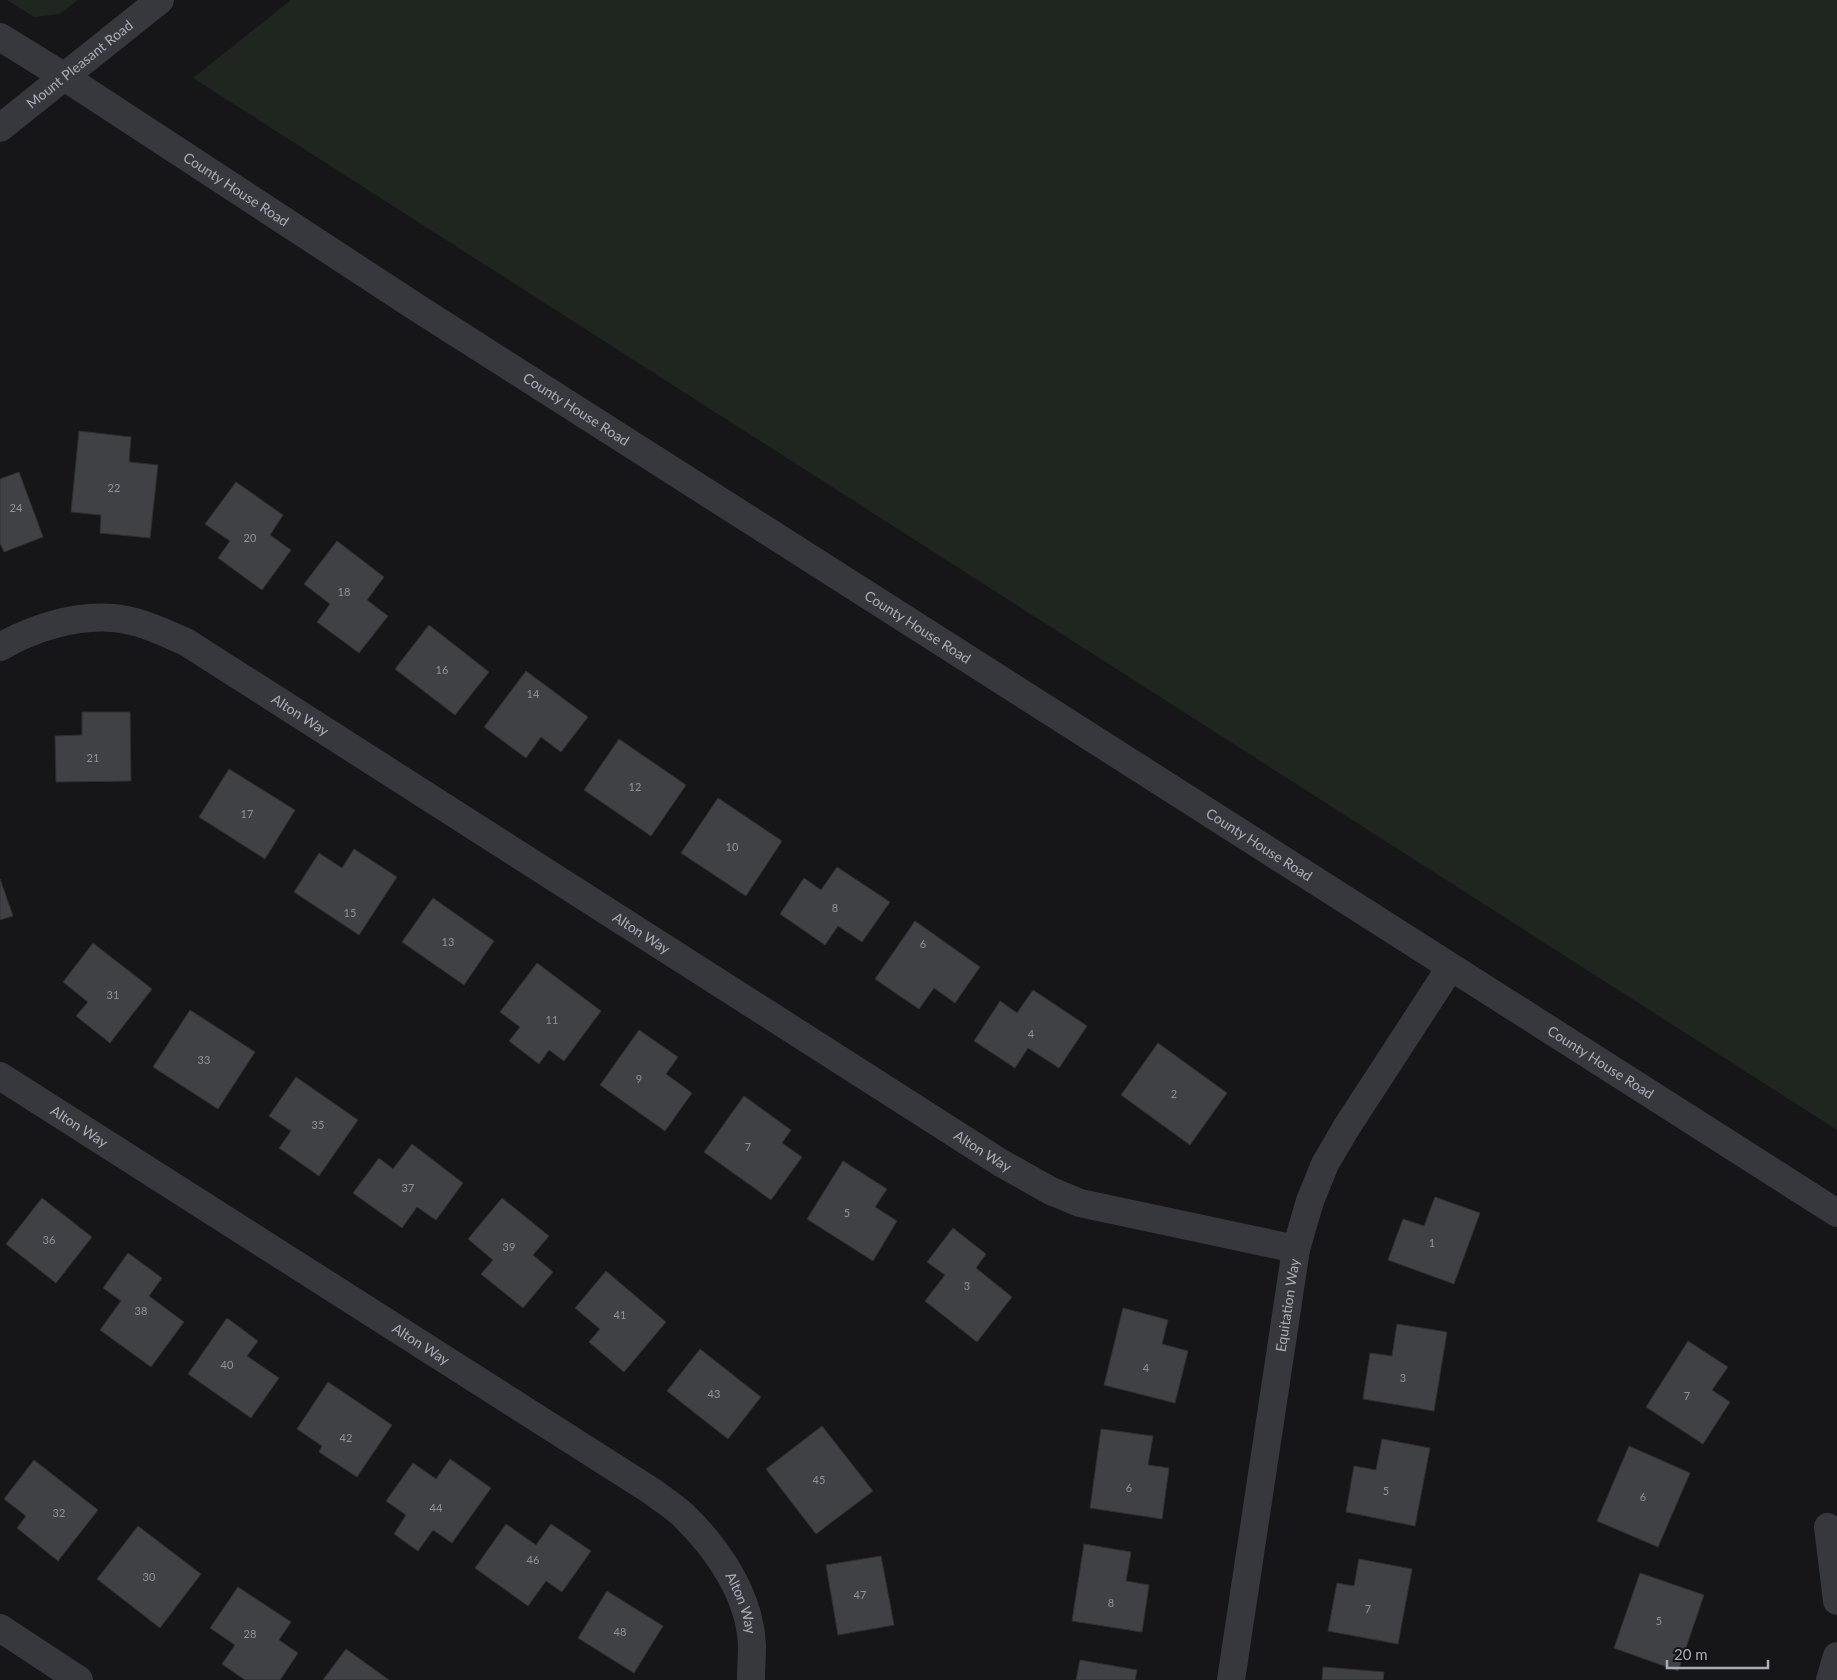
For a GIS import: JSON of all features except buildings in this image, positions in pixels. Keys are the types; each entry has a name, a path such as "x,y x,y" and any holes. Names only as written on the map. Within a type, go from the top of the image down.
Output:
{"street":[{"name":"Mount Pleasant Road","path":"0,128 160,0"},
{"name":"County House Road","path":"0,37 63,76 419,310 1837,1213"},
{"name":"Alton Way","path":"0,647 18,637 56,624 104,618 114,618 150,626 186,642 1001,1163 1050,1191 1080,1203 1296,1249"},
{"name":"Equitation Way","path":"1231,1680 1296,1249 1310,1201 1325,1164 1346,1128 1450,968"},
{"name":"Alton Way","path":"0,1076 629,1476 682,1514 701,1534 724,1564 740,1596 748,1621 752,1644 751,1680"},
{"path":"1828,1527 1837,1601"},
{"path":"0,1628 79,1680"},
{"path":"1830,1680 1837,1656"}],"shaded area":[{"path":"7,0 78,0 60,14 34,17"},
{"path":"291,0 1837,0 1837,1130 193,78"}]}
